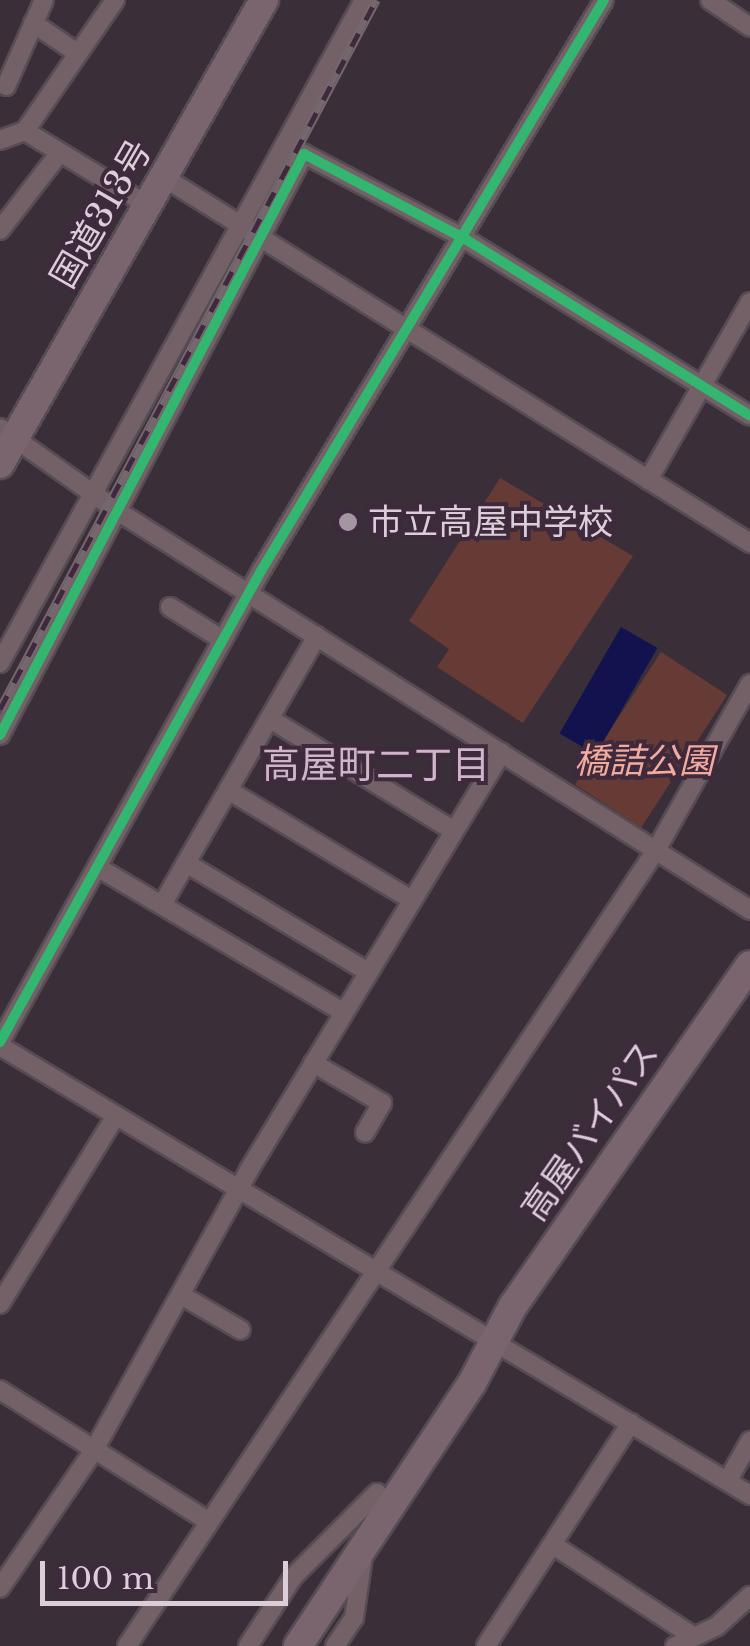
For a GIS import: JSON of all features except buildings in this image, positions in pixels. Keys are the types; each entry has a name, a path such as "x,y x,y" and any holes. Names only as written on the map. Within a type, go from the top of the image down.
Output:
{"highway":[{"name":"国道313号","path":"5,444 149,206 264,0"},
{"name":"高屋バイパス","path":"491,1340 750,965"},
{"path":"278,1646 456,1372 491,1340"},
{"path":"298,1646 472,1383 491,1340"}],"street":[{"path":"6,86 44,0"},
{"path":"0,140 25,131 115,0"},
{"path":"0,664 364,0"},
{"path":"604,0 465,239 249,592 0,1044 115,1117 750,1495"},
{"path":"710,0 750,27"},
{"path":"33,23 70,48"},
{"path":"25,131 58,155 149,206"},
{"path":"0,735 261,239 312,152 465,239 750,416"},
{"path":"0,230 58,155"},
{"path":"165,178 750,543"},
{"path":"648,480 750,302"},
{"path":"5,444 92,492 750,910"},
{"path":"170,607 223,640"},
{"path":"162,905 317,636"},
{"path":"127,1646 656,850 750,684"},
{"path":"270,719 454,831"},
{"path":"0,1588 94,1450 313,1063 502,754"},
{"path":"228,790 412,900"},
{"path":"186,863 368,972"},
{"path":"98,867 344,1012"},
{"path":"313,1063 382,1103 365,1132"},
{"path":"0,1304 115,1117"},
{"path":"181,1295 242,1330"},
{"path":"0,1390 208,1520"},
{"path":"486,1646 631,1423"},
{"path":"728,1480 750,1441"},
{"path":"248,1646 293,1576 377,1492"},
{"path":"335,1646 354,1618 366,1541"},
{"path":"553,1544 694,1638"},
{"path":"675,1646 694,1638 750,1596"}],"green space":[{"path":"500,478 633,556 523,723 437,667 449,649 409,621"},
{"name":"橋詰公園","path":"661,652 727,695 641,828 575,785"}],"shaded area":[{"path":"621,627 657,648 596,755 560,734"}],"railway":[{"path":"0,709 376,0"}],"cycle path":[{"path":"0,1042 261,571 604,0"},
{"path":"0,735 304,154 465,239 750,416"}],"place":[{"name":"市立高屋中学校","path":"348,522"}],"district":[{"name":"高屋町二丁目","path":"376,765"}]}
